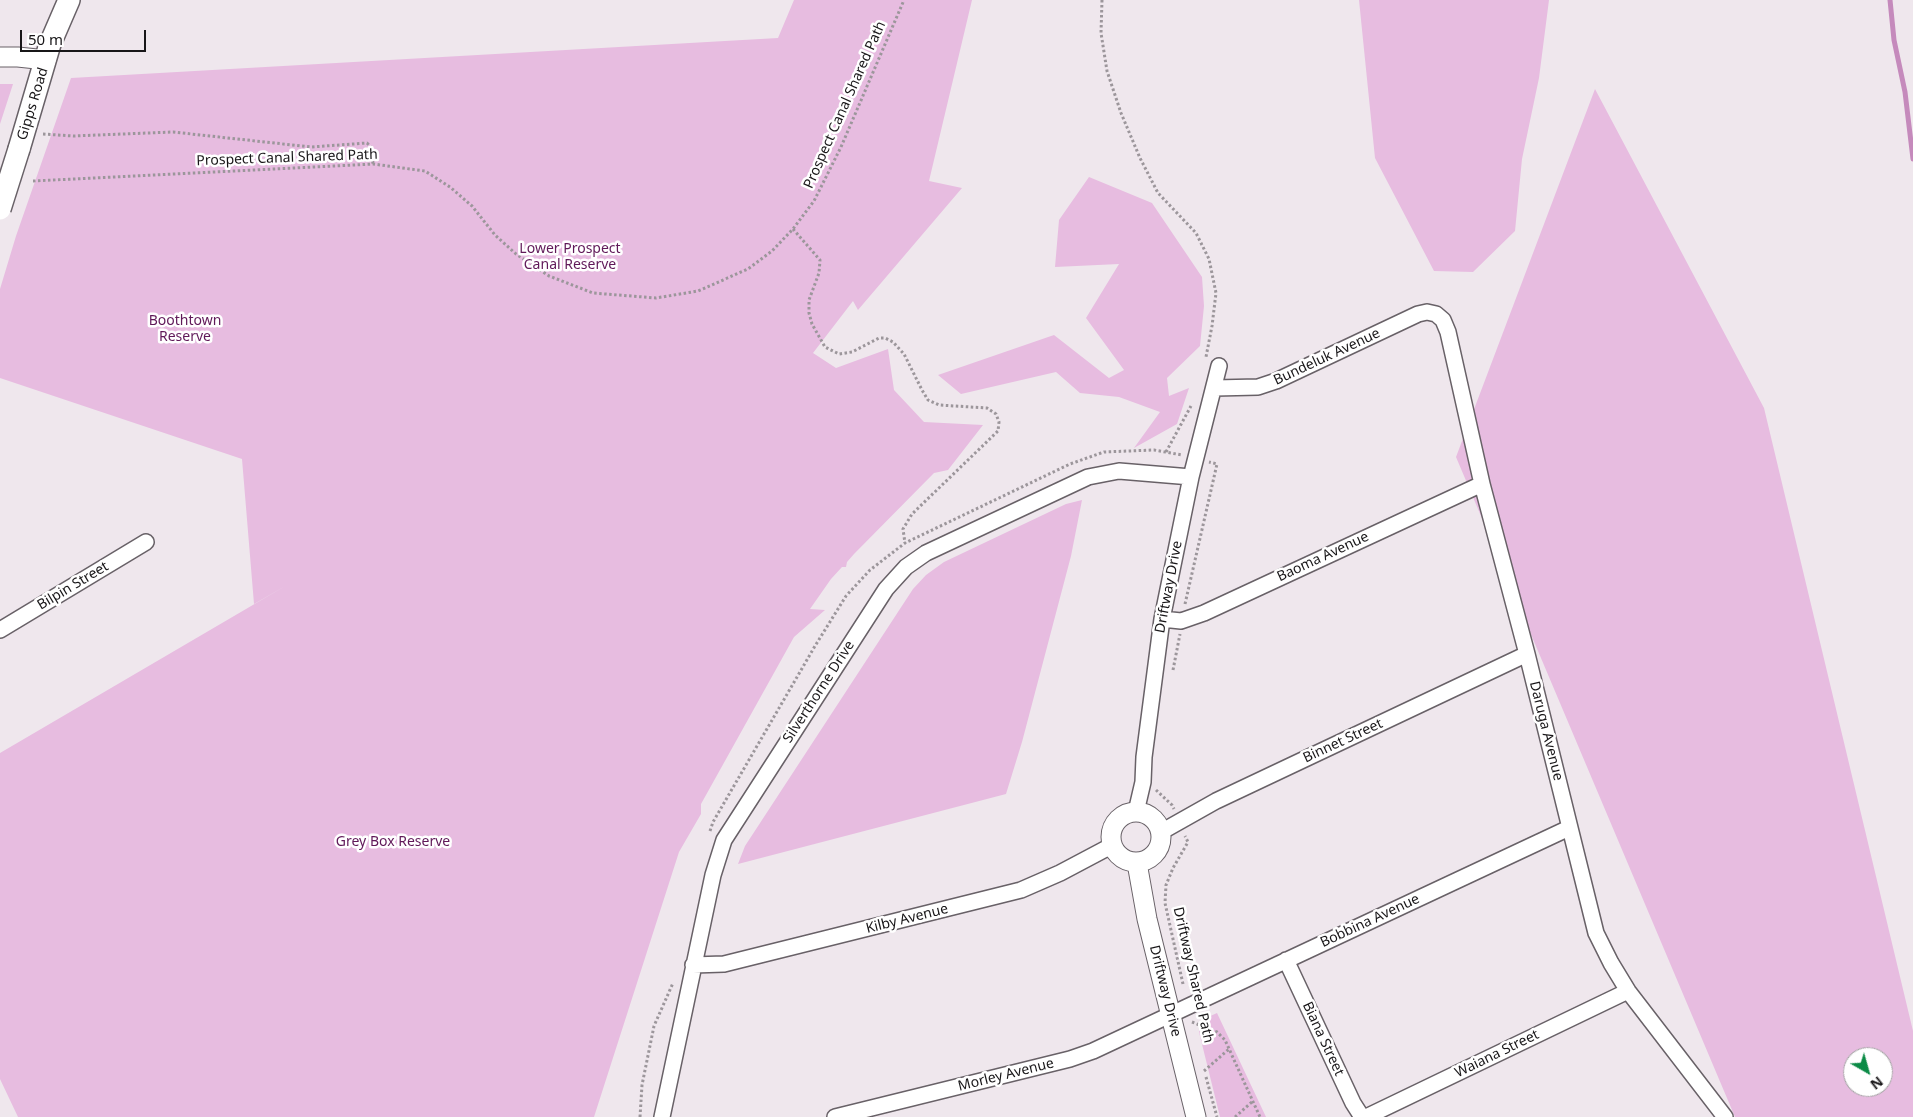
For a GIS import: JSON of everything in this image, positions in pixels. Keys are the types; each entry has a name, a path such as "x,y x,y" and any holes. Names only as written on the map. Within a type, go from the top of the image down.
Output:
{"main road":[{"name":"Gipps Road","path":"0,209 53,36 69,0"}],"street":[{"path":"0,57 46,60"},
{"name":"Bundeluk Avenue","path":"1215,388 1258,387 1276,381 1418,314 1427,312 1436,314"},
{"name":"Daruga Avenue","path":"1436,314 1443,320 1448,332 1482,484 1527,654 1596,933 1628,991 1725,1117"},
{"name":"Driftway Drive","path":"1136,812 1143,782 1144,757 1162,620 1191,477 1215,388 1212,363"},
{"name":"Silverthorne Drive","path":"662,1117 713,875 724,840 886,589 906,567 926,553 948,541 1088,477 1119,471 1191,477"},
{"name":"Baoma Avenue","path":"1162,620 1181,621 1204,613 1482,484"},
{"name":"Bilpin Street","path":"0,630 146,542"},
{"name":"Binnet Street","path":"1160,832 1216,801 1527,654"},
{"path":"1136,812 1147,814 1156,822 1161,840 1154,855 1147,860 1137,863 1127,861 1117,855 1111,846 1110,836 1115,822 1128,813 1136,812"},
{"name":"Bobbina Avenue","path":"1183,1015 1286,960 1569,828"},
{"name":"Kilby Avenue","path":"693,965 724,964 1021,890 1060,873 1111,846"},
{"name":"Driftway Drive","path":"1137,863 1147,919 1183,1015 1196,1117"},
{"name":"Biana Street","path":"1286,960 1353,1104 1362,1117"},
{"name":"Waiana Street","path":"1366,1117 1628,991"},
{"name":"Morley Avenue","path":"835,1117 1070,1059 1183,1015"}],"path":[{"name":"Prospect Canal Shared Path","path":"33,181 373,164 424,171 450,187 472,206 495,235 516,254 549,276 593,293 656,298 698,291 748,268 772,252 793,229 814,201 841,147 904,0"},
{"path":"1102,0 1102,33 1107,71 1120,112 1158,193 1196,233 1209,259 1216,293 1212,326 1212,363"},
{"path":"46,134 73,136 173,132 311,147 366,144 371,147 373,164"},
{"path":"793,229 820,260 819,273 809,300 809,313 812,324 825,347 839,354 852,352 878,338 885,338 894,342 904,354 928,400 938,405 987,408 996,414 999,422 998,431 912,514 903,529 905,543"},
{"path":"1166,452 1192,406"},
{"name":"Driftway Shared Path","path":"1188,842 1173,868 1166,885 1164,903 1183,1015 1194,1030"},
{"path":"1183,1015 1217,1032 1225,1040 1260,1117"},
{"path":"1204,1071 1229,1049"},
{"name":"Driftway Shared Path","path":"1202,1062 1217,1117"},
{"path":"1234,1117 1253,1101"}],"green space":[{"path":"794,0 972,0 929,181 962,188 858,310 853,301 813,353 836,368 888,349 894,390 924,422 983,425 948,470 934,473 854,554 847,562 846,567 842,567 831,579 810,609 825,610 794,637 701,804 701,814 679,852 594,1117 18,1117 0,1079 0,753 287,585 254,604 242,459 0,378 0,289 16,236 71,78 778,38"},
{"path":"1359,0 1549,0 1539,78 1522,159 1515,231 1473,272 1434,271 1375,158"},
{"path":"0,84 13,84 0,124"},
{"path":"1595,89 1764,408 1913,1031 1913,1117 1735,1117 1456,457"},
{"path":"1089,177 1152,203 1202,277 1204,306 1200,346 1167,378 1169,396 1189,388 1177,424 1134,448 1160,412 1119,397 1080,393 1056,372 961,394 938,375 1054,335 1109,378 1124,370 1086,318 1119,264 1055,267 1059,220"},
{"path":"1082,500 1071,556 1022,742 1006,794 738,864 745,846 913,589 926,575 944,562 1066,504"},
{"path":"1217,1013 1266,1117 1220,1117 1199,1032 1206,1018"}],"waterway":[{"path":"1890,0 1894,40 1905,92 1913,159"}],"park label":[{"name":"Lower Prospect Canal Reserve","path":"570,258"},
{"name":"Boothtown Reserve","path":"185,330"},
{"name":"Grey Box Reserve","path":"393,842"}]}
